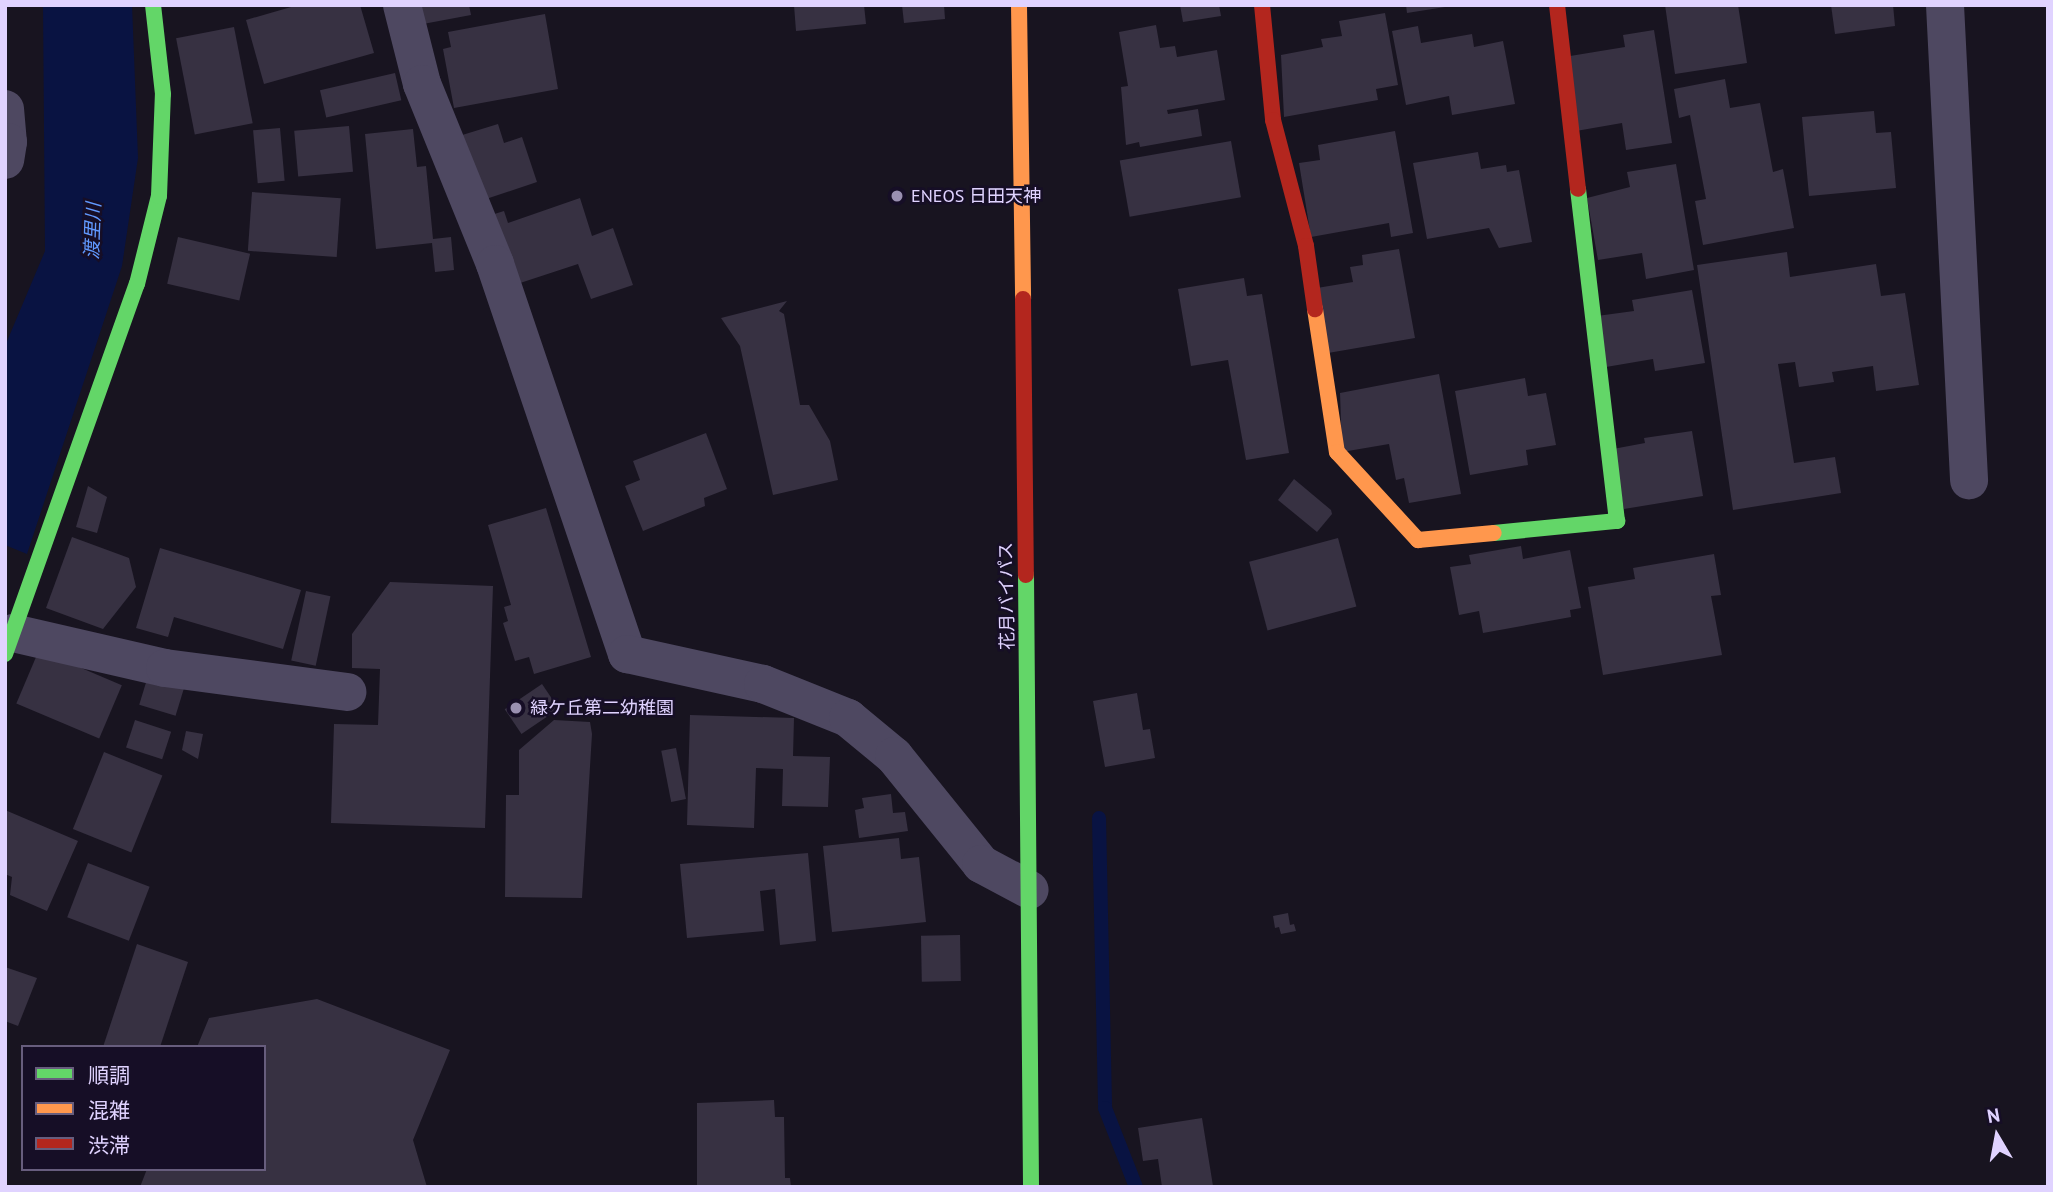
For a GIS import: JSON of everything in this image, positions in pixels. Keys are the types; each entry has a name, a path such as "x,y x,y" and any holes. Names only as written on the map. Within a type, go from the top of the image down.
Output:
{"main road":[{"path":"9,643 137,284 159,196 163,94 153,5"},
{"name":"花月バイパス","path":"1019,5 1031,1187"},
{"path":"1262,5 1273,120 1306,246 1337,452 1418,540 1617,521 1557,5"}],"street":[{"path":"402,5 422,84 495,264 627,654 763,684 848,718 894,756 981,864 1030,890"},
{"path":"1945,5 1969,480"},
{"path":"5,109 8,142 5,160"},
{"path":"9,643 165,668 347,692"}],"water":[{"name":"渡里川","path":"43,5 132,5 138,158 122,266 27,554 5,545 5,346 45,251"}],"building":[{"path":"298,5 360,5 374,53 264,84 246,20"},
{"path":"419,5 469,5 471,15 423,24"},
{"path":"794,5 864,5 866,24 796,31"},
{"path":"902,5 944,5 945,19 904,23"},
{"path":"1180,5 1219,5 1221,16 1183,22"},
{"path":"1406,5 1444,5 1445,7 1407,13"},
{"path":"1665,5 1738,5 1747,63 1675,74"},
{"path":"1831,5 1893,5 1895,26 1835,34"},
{"path":"1385,13 1398,85 1376,89 1378,100 1284,117 1281,55 1323,47 1321,39 1342,36 1339,21"},
{"path":"545,14 558,89 454,108 443,49 451,47 448,32"},
{"path":"1156,25 1160,48 1175,46 1177,57 1217,50 1225,100 1167,110 1168,114 1198,109 1202,136 1140,147 1139,142 1126,145 1121,87 1128,86 1119,32"},
{"path":"1418,26 1421,43 1472,34 1474,47 1503,41 1515,104 1452,115 1449,96 1406,105 1392,31"},
{"path":"234,27 253,123 195,134 176,38"},
{"path":"1654,30 1672,143 1626,150 1622,123 1576,131 1564,57 1625,47 1623,35"},
{"path":"395,73 401,100 326,118 320,90"},
{"path":"1725,79 1730,108 1760,103 1773,172 1783,169 1794,228 1703,245 1695,201 1706,199 1690,115 1679,118 1674,89"},
{"path":"1874,111 1876,133 1891,132 1896,188 1809,196 1802,117"},
{"path":"498,124 504,143 522,137 537,182 480,201 459,136"},
{"path":"349,126 353,172 298,177 294,131"},
{"path":"280,128 285,181 258,183 253,130"},
{"path":"413,129 417,167 426,166 433,239 451,237 454,270 435,272 432,243 376,249 365,134"},
{"path":"1395,131 1413,233 1391,237 1389,223 1311,237 1299,163 1320,160 1318,145"},
{"path":"1231,141 1241,197 1130,217 1120,161"},
{"path":"1478,152 1481,169 1506,165 1507,172 1519,170 1532,242 1499,248 1489,228 1427,239 1413,163"},
{"path":"1676,164 1694,270 1646,279 1642,253 1598,260 1587,198 1630,187 1627,172"},
{"path":"252,192 341,198 337,257 248,251"},
{"path":"580,198 592,236 613,228 633,285 591,299 578,264 511,286 488,216 504,211 508,223"},
{"path":"178,237 250,254 239,300 167,284"},
{"path":"1399,249 1415,338 1328,353 1317,288 1353,282 1350,267 1363,265 1362,255"},
{"path":"1787,252 1790,277 1876,264 1881,296 1905,293 1919,385 1876,391 1873,366 1832,372 1834,382 1799,387 1795,362 1778,364 1794,463 1835,457 1841,493 1733,510 1697,265"},
{"path":"1244,278 1247,296 1262,294 1289,453 1246,460 1228,360 1191,366 1178,289"},
{"path":"1692,290 1705,363 1655,371 1653,359 1606,367 1597,316 1634,311 1632,300"},
{"path":"787,301 779,311 784,314 800,405 809,405 830,441 838,480 773,495 740,346 721,318"},
{"path":"1439,374 1461,494 1409,503 1404,478 1396,480 1389,444 1342,452 1340,393"},
{"path":"1525,378 1528,396 1546,393 1556,445 1526,450 1528,465 1470,475 1455,391"},
{"path":"1692,431 1703,496 1624,509 1613,449 1645,443 1644,438"},
{"path":"706,433 727,489 704,498 705,506 643,531 625,486 640,480 633,461"},
{"path":"1294,479 1331,510 1332,514 1317,532 1278,500"},
{"path":"88,486 107,497 97,533 76,527"},
{"path":"546,508 591,657 534,674 529,657 515,661 503,623 508,621 504,607 511,605 488,525"},
{"path":"72,537 129,558 136,587 103,629 46,608"},
{"path":"1338,538 1356,607 1268,630 1249,562"},
{"path":"1521,546 1523,559 1570,550 1581,608 1570,610 1571,617 1483,633 1479,611 1459,615 1450,567 1471,564 1469,555"},
{"path":"160,548 301,590 283,649 174,617 168,637 136,628"},
{"path":"1714,554 1721,595 1711,596 1722,655 1603,675 1588,587 1635,579 1633,568"},
{"path":"390,582 493,586 485,828 331,823 334,724 378,725 380,669 352,668 352,634"},
{"path":"306,591 330,596 316,666 291,660"},
{"path":"39,650 122,685 99,739 16,703"},
{"path":"148,676 184,687 176,716 139,705"},
{"path":"542,684 559,709 521,734 505,709"},
{"path":"1137,693 1143,730 1150,729 1155,758 1105,767 1093,701"},
{"path":"690,715 794,718 793,756 830,757 828,807 782,806 783,769 756,768 754,828 687,825"},
{"path":"135,720 171,732 162,759 126,748"},
{"path":"554,720 590,722 592,734 582,898 505,897 506,795 519,795 519,750"},
{"path":"186,731 203,734 198,759 182,750"},
{"path":"676,748 686,799 671,802 661,751"},
{"path":"104,752 162,776 131,853 73,829"},
{"path":"891,794 893,813 905,812 908,831 859,838 855,810 864,808 862,798"},
{"path":"5,810 78,841 47,911 10,895 12,877 5,874"},
{"path":"899,838 901,859 919,857 926,922 832,932 823,846"},
{"path":"808,853 816,941 780,945 775,889 760,891 764,931 687,938 680,864"},
{"path":"88,863 150,887 129,941 67,917"},
{"path":"1288,913 1290,925 1294,924 1296,931 1281,934 1279,927 1275,928 1273,916"},
{"path":"960,935 961,981 922,982 921,936"},
{"path":"137,944 188,962 161,1045 104,1045"},
{"path":"5,967 37,978 18,1026 5,1021"},
{"path":"317,999 450,1050 413,1140 427,1187 140,1187 146,1171 266,1171 266,1045 198,1045 209,1018"},
{"path":"774,1100 775,1117 784,1117 785,1178 790,1178 791,1187 697,1187 697,1103"},
{"path":"1202,1118 1213,1186 1162,1187 1158,1159 1143,1161 1138,1128"}],"waterway":[{"path":"1099,818 1105,1108 1136,1187"}],"traffic: fast":[{"path":"5,654 137,284 159,196 163,94 153,5"},
{"path":"1494,533 1617,521 1578,189"},
{"path":"1026,575 1031,1187"}],"traffic: slow":[{"path":"1019,5 1023,299"},
{"path":"1315,309 1337,452 1418,540 1494,533"}],"traffic: jam":[{"path":"1262,5 1273,120 1306,246 1315,309"},
{"path":"1557,5 1578,189"},
{"path":"1023,299 1026,575"}],"place":[{"name":"ENEOS 日田天神","path":"897,196"},
{"name":"緑ケ丘第二幼稚園","path":"516,708"}]}
